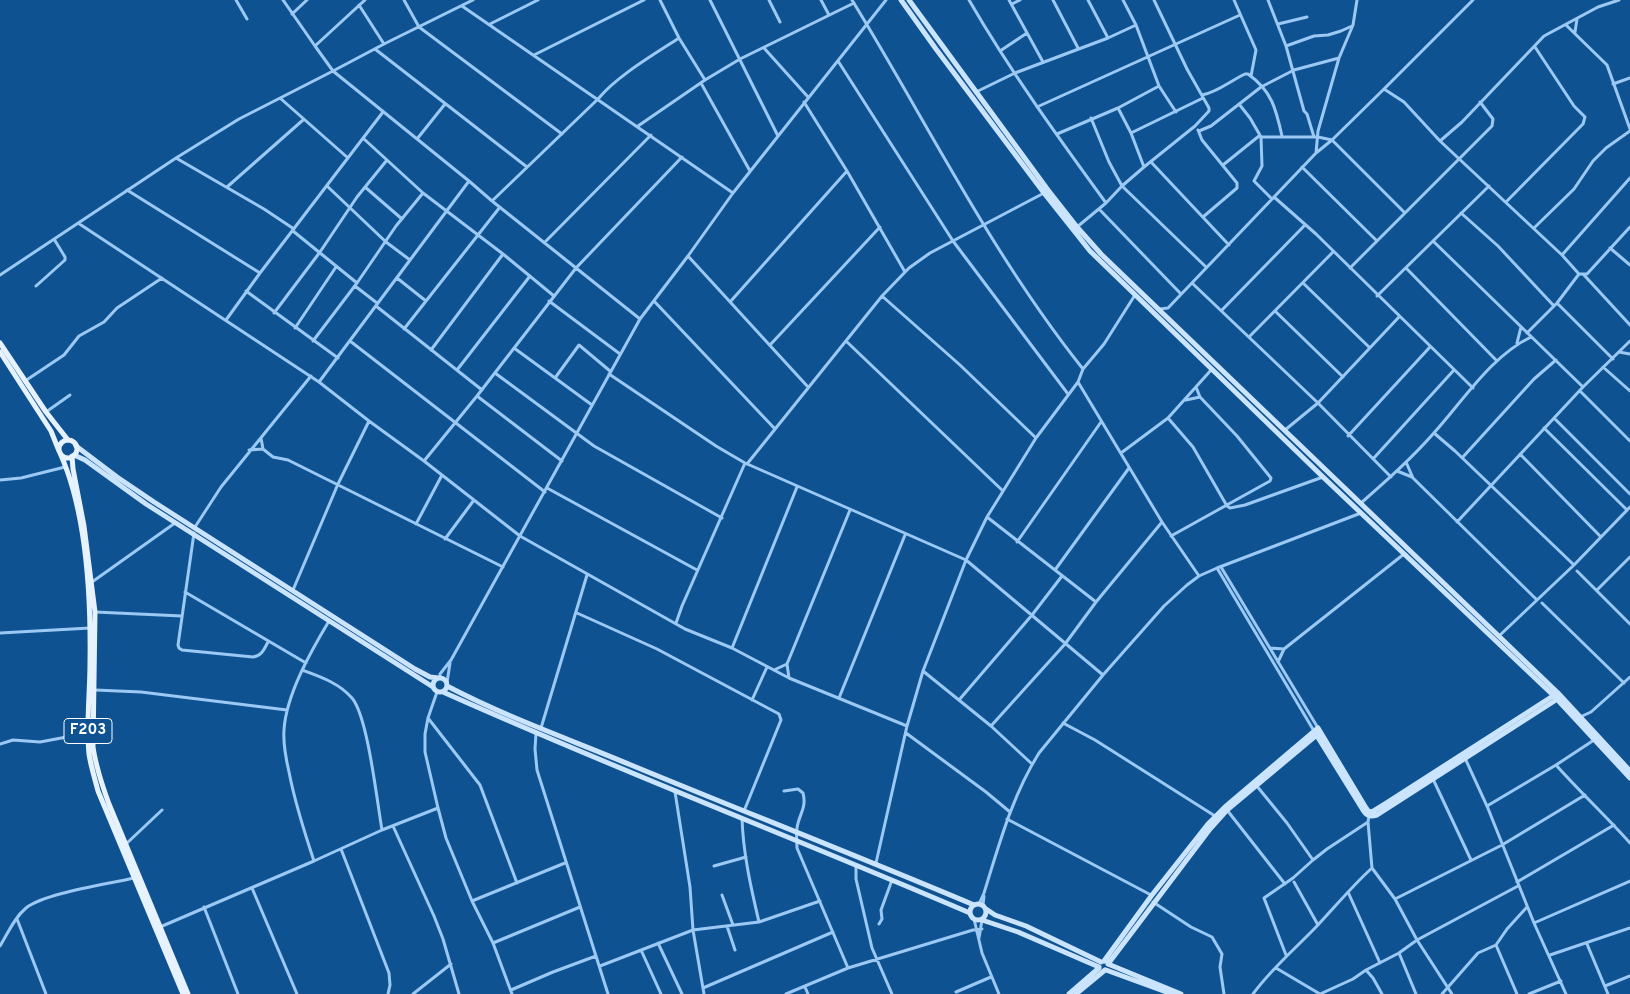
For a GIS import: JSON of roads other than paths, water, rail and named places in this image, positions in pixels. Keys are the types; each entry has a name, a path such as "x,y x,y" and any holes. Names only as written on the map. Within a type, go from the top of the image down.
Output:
{"main road":[{"path":"901,0 1044,194 1051,198 1101,254 1167,318 1212,369 1362,513 1580,717 1630,771"},
{"path":"909,0 1090,251 1285,430 1499,636 1558,696 1594,740 1630,778"},
{"path":"0,343 46,412 68,440 117,477 194,530 438,690 536,734 675,791 797,833 980,906 995,915 1026,926 1104,966 1181,994"},
{"name":"F203","path":"0,352 51,431 60,452 76,502 89,598 91,628 88,733 89,753 94,777 188,994"},
{"path":"68,440 61,443 60,452 65,457 73,456 86,460 146,504 176,522 194,530 293,590 327,617 430,677 443,678 447,684 541,729 970,913 977,921 982,920 1018,932 1171,994"},
{"path":"73,456 76,446"},
{"name":"F203","path":"73,456 73,469 84,526 95,612 93,747 95,759 102,786 134,878 183,994"},
{"path":"438,690 434,681 439,678"},
{"path":"438,690 447,684"},
{"path":"1369,817 1377,815 1558,696"},
{"path":"1369,817 1375,811 1558,696"},
{"path":"1076,994 1104,966 1210,829 1227,810 1317,731"},
{"path":"1069,994 1104,966 1152,895 1216,816 1317,731"},
{"path":"1317,731 1363,810 1369,817"},
{"path":"970,913 971,909 980,906"},
{"path":"980,906 986,914 982,920"}],"street":[{"path":"236,0 247,19"},
{"path":"283,0 334,72 492,201 640,318"},
{"path":"292,14 307,0"},
{"path":"315,46 365,0"},
{"path":"404,0 418,27 562,134"},
{"path":"0,276 78,222 239,119 472,0"},
{"path":"490,24 538,0"},
{"path":"534,54 644,0"},
{"path":"660,0 750,172"},
{"path":"710,0 778,136"},
{"path":"769,0 780,22"},
{"path":"821,0 829,15"},
{"path":"439,678 451,660 546,490 640,318 688,256 733,193 886,0"},
{"path":"970,0 1000,51 1037,107 1106,203"},
{"path":"1009,0 1043,62"},
{"path":"1012,4 1020,0"},
{"path":"1053,0 1078,48"},
{"path":"1088,0 1108,38"},
{"path":"1123,0 1136,25 1159,86 1176,112"},
{"path":"1076,227 1100,209 1122,186 1195,126 1209,111 1154,0"},
{"path":"1234,0 1256,50 1251,76"},
{"path":"1268,0 1294,70 1304,111 1316,137"},
{"path":"1316,153 1316,137 1339,58 1353,25 1357,0"},
{"path":"1158,310 1168,308 1302,167 1332,140 1473,0"},
{"path":"1440,140 1462,122 1544,36 1598,7 1619,0"},
{"path":"637,126 703,81 740,59 853,1 1006,262 1056,335 1084,369"},
{"path":"359,5 384,44"},
{"path":"462,6 733,193"},
{"path":"1037,107 1240,15"},
{"path":"1278,24 1307,16"},
{"path":"1575,33 1577,19"},
{"path":"976,92 1015,73 1108,38 1136,25"},
{"path":"1286,46 1314,36 1328,35 1341,31 1353,25"},
{"path":"1534,228 1574,189 1593,161 1606,148 1630,130 1607,65 1566,25"},
{"path":"1000,51 1027,34"},
{"path":"492,201 598,99 605,90 679,38"},
{"path":"1506,202 1585,120 1585,117 1574,106 1535,47"},
{"path":"764,48 808,97"},
{"path":"375,49 527,167"},
{"path":"1199,131 1211,126 1262,87 1294,70 1339,58"},
{"path":"838,61 953,241 1068,394"},
{"path":"1131,133 1176,112 1202,96 1210,94 1246,74 1251,76 1272,98 1282,136"},
{"path":"1614,84 1630,78"},
{"path":"1057,134 1118,108 1159,86"},
{"path":"1384,89 1404,102 1440,140 1562,255 1578,274 1584,275 1630,325"},
{"path":"1206,102 1210,94"},
{"path":"280,98 348,158"},
{"path":"804,102 848,171 905,272"},
{"path":"1350,268 1492,126 1494,123 1493,119 1480,102"},
{"path":"417,139 445,104"},
{"path":"1239,104 1250,118 1260,136 1262,166 1254,181 1305,225 1473,388"},
{"path":"1118,108 1131,133 1144,167"},
{"path":"226,320 246,291 383,112"},
{"path":"1091,118 1109,162 1122,186 1207,268"},
{"path":"227,187 303,120"},
{"path":"1195,126 1202,140 1237,183 1237,188 1203,217"},
{"path":"545,242 651,135"},
{"path":"1223,165 1260,136 1316,137 1332,140 1405,212"},
{"path":"364,139 423,193 554,296"},
{"path":"424,461 482,390 576,268 682,157"},
{"path":"176,158 264,209 294,230 356,284 376,305 482,390"},
{"path":"274,313 320,252 365,186 386,160"},
{"path":"1151,162 1229,245"},
{"path":"1302,167 1377,241"},
{"path":"730,302 848,171"},
{"path":"1562,255 1630,178"},
{"path":"319,382 469,181"},
{"path":"327,186 386,242 410,260"},
{"path":"365,186 402,219"},
{"path":"1377,296 1489,186"},
{"path":"127,190 260,273"},
{"path":"313,341 423,193"},
{"path":"676,623 697,570 746,464 882,296 905,272 930,253 1044,194"},
{"path":"404,328 500,207"},
{"path":"1100,209 1181,294"},
{"path":"1461,213 1498,246 1555,305 1613,359"},
{"path":"78,222 311,376 520,536 685,629 732,648 789,678 906,726"},
{"path":"1222,310 1305,225"},
{"path":"770,345 880,227"},
{"path":"1584,275 1630,227"},
{"path":"36,286 66,260 54,239"},
{"path":"1433,241 1583,387"},
{"path":"1610,248 1630,266"},
{"path":"1249,337 1333,252"},
{"path":"432,350 503,254"},
{"path":"688,256 808,387"},
{"path":"295,328 336,266"},
{"path":"1406,268 1497,360"},
{"path":"1527,333 1555,305 1578,274"},
{"path":"457,370 530,276"},
{"path":"25,381 64,356 79,336 104,322 118,308 162,278"},
{"path":"397,278 426,301"},
{"path":"1192,283 1318,403 1390,478"},
{"path":"1303,283 1370,348"},
{"path":"246,291 338,358"},
{"path":"876,864 906,726 923,671 966,560 987,517 1036,438 1078,382 1084,369 1104,344 1136,295"},
{"path":"882,296 960,365 1036,438"},
{"path":"550,301 620,354"},
{"path":"654,301 775,429"},
{"path":"1167,318 1168,308"},
{"path":"1275,312 1343,377"},
{"path":"1285,430 1318,403 1400,317"},
{"path":"1516,344 1521,327"},
{"path":"1360,503 1390,478 1434,433 1497,360 1516,344 1531,337"},
{"path":"350,340 455,423 546,490 697,570"},
{"path":"846,341 1003,491"},
{"path":"1457,522 1583,387 1630,341"},
{"path":"555,378 578,346 610,373 716,446 746,464 966,560 1103,675"},
{"path":"1348,436 1430,347"},
{"path":"514,348 592,405"},
{"path":"1620,352 1630,354"},
{"path":"1462,458 1534,379 1556,360"},
{"path":"1603,367 1630,391"},
{"path":"1121,453 1168,418 1212,369"},
{"path":"1373,459 1454,370"},
{"path":"495,373 594,446 722,518"},
{"path":"268,642 261,654 253,657 182,650 179,648 194,530 220,487 311,376"},
{"path":"1078,382 1162,522 1199,576"},
{"path":"1172,536 1270,481 1271,478 1237,436 1200,397 1196,387"},
{"path":"1580,391 1630,441"},
{"path":"46,412 70,395"},
{"path":"477,396 562,461"},
{"path":"1186,400 1200,397"},
{"path":"1168,418 1193,448 1226,506 1232,509 1323,476"},
{"path":"1554,418 1630,494"},
{"path":"293,590 338,484 369,421"},
{"path":"1018,542 1101,422"},
{"path":"1499,636 1574,565 1628,509 1544,428"},
{"path":"1434,433 1574,565"},
{"path":"262,436 262,449"},
{"path":"249,450 262,449 273,457 288,460 503,567"},
{"path":"1520,454 1601,537"},
{"path":"1406,462 1413,478"},
{"path":"0,480 21,478 65,467"},
{"path":"1055,570 1130,467"},
{"path":"1397,471 1413,478 1537,600"},
{"path":"416,524 442,475"},
{"path":"732,648 797,486"},
{"path":"446,539 474,500"},
{"path":"789,678 787,664 850,510"},
{"path":"980,906 1007,819 1032,764 1103,675 1164,606 1199,576 1362,513"},
{"path":"987,517 1096,602"},
{"path":"92,582 176,522"},
{"path":"991,726 1065,644 1096,602 1162,522"},
{"path":"839,698 905,534"},
{"path":"1278,662 1284,649 1405,553"},
{"path":"1597,590 1630,557"},
{"path":"1219,568 1278,662 1317,731"},
{"path":"1219,568 1317,731"},
{"path":"1577,571 1629,620"},
{"path":"541,729 587,575"},
{"path":"959,700 1032,615 1062,576"},
{"path":"185,592 306,663"},
{"path":"1542,604 1624,683"},
{"path":"95,612 182,616"},
{"path":"577,613 657,649 779,714 781,720 743,815 746,856 759,922"},
{"path":"314,861 300,821 286,758 284,731 287,710 302,670 327,617"},
{"path":"0,633 91,628"},
{"path":"1269,648 1284,649"},
{"path":"447,684 451,660"},
{"path":"773,670 787,664"},
{"path":"752,700 767,667"},
{"path":"302,670 334,682 352,698 359,710 367,742 382,830"},
{"path":"923,671 991,726 1032,764"},
{"path":"1580,717 1591,712 1630,678"},
{"path":"94,690 141,692 287,710"},
{"path":"438,690 428,718 425,734 425,752 438,808 446,838 472,901 493,943 511,992 553,972 596,956"},
{"path":"1586,723 1591,712"},
{"path":"428,718 480,785 518,883"},
{"path":"1063,724 1094,740 1216,816"},
{"path":"0,744 13,740 40,742 88,733"},
{"path":"906,733 1010,812"},
{"path":"536,734 537,770 608,994"},
{"path":"1487,806 1594,740"},
{"path":"1464,758 1487,806 1527,907 1566,994"},
{"path":"1625,766 1630,762"},
{"path":"1556,765 1630,843"},
{"path":"1433,779 1471,860"},
{"path":"1256,785 1287,823 1313,860"},
{"path":"784,791 798,789 803,793 805,801 797,826 797,848 848,968"},
{"path":"675,791 690,887 693,930 704,994"},
{"path":"1395,899 1502,845 1585,795"},
{"path":"160,927 382,830 438,808"},
{"path":"123,845 162,810"},
{"path":"1227,810 1285,884"},
{"path":"1286,955 1264,899 1265,896 1293,878 1313,860 1369,817"},
{"path":"1369,817 1372,868 1395,899 1417,940 1452,994"},
{"path":"1007,819 1152,895"},
{"path":"1276,968 1320,994 1329,992 1518,884 1614,825"},
{"path":"393,826 434,916 451,964 459,994"},
{"path":"341,848 389,973 390,984 388,994"},
{"path":"714,866 746,856"},
{"path":"472,901 565,863"},
{"path":"856,864 856,879 872,948 890,993"},
{"path":"1253,994 1286,955 1318,925 1372,868"},
{"path":"0,946 16,918 27,907 56,896 134,878"},
{"path":"879,924 882,919 881,910 892,880"},
{"path":"1534,923 1630,881"},
{"path":"1294,882 1318,925"},
{"path":"252,888 297,994"},
{"path":"1348,892 1380,963"},
{"path":"722,895 733,925"},
{"path":"600,966 693,930 759,922 820,901"},
{"path":"1154,902 1191,927 1212,937 1222,954 1220,968 1224,994"},
{"path":"204,907 238,994"},
{"path":"493,943 580,907"},
{"path":"1442,994 1478,953 1496,945 1507,929 1527,907"},
{"path":"16,918 46,994"},
{"path":"974,919 982,953 999,994"},
{"path":"979,939 982,920"},
{"path":"727,926 735,950"},
{"path":"1550,955 1630,928"},
{"path":"786,994 848,968 982,929"},
{"path":"703,988 833,932"},
{"path":"658,943 682,994"},
{"path":"1587,944 1608,994"},
{"path":"1496,945 1517,994"},
{"path":"641,950 661,994"},
{"path":"1399,953 1416,994"},
{"path":"413,994 451,964"},
{"path":"1366,970 1382,994"},
{"path":"1605,986 1630,976"},
{"path":"956,992 991,977"},
{"path":"1529,994 1561,981"},
{"path":"805,986 808,994"}]}
